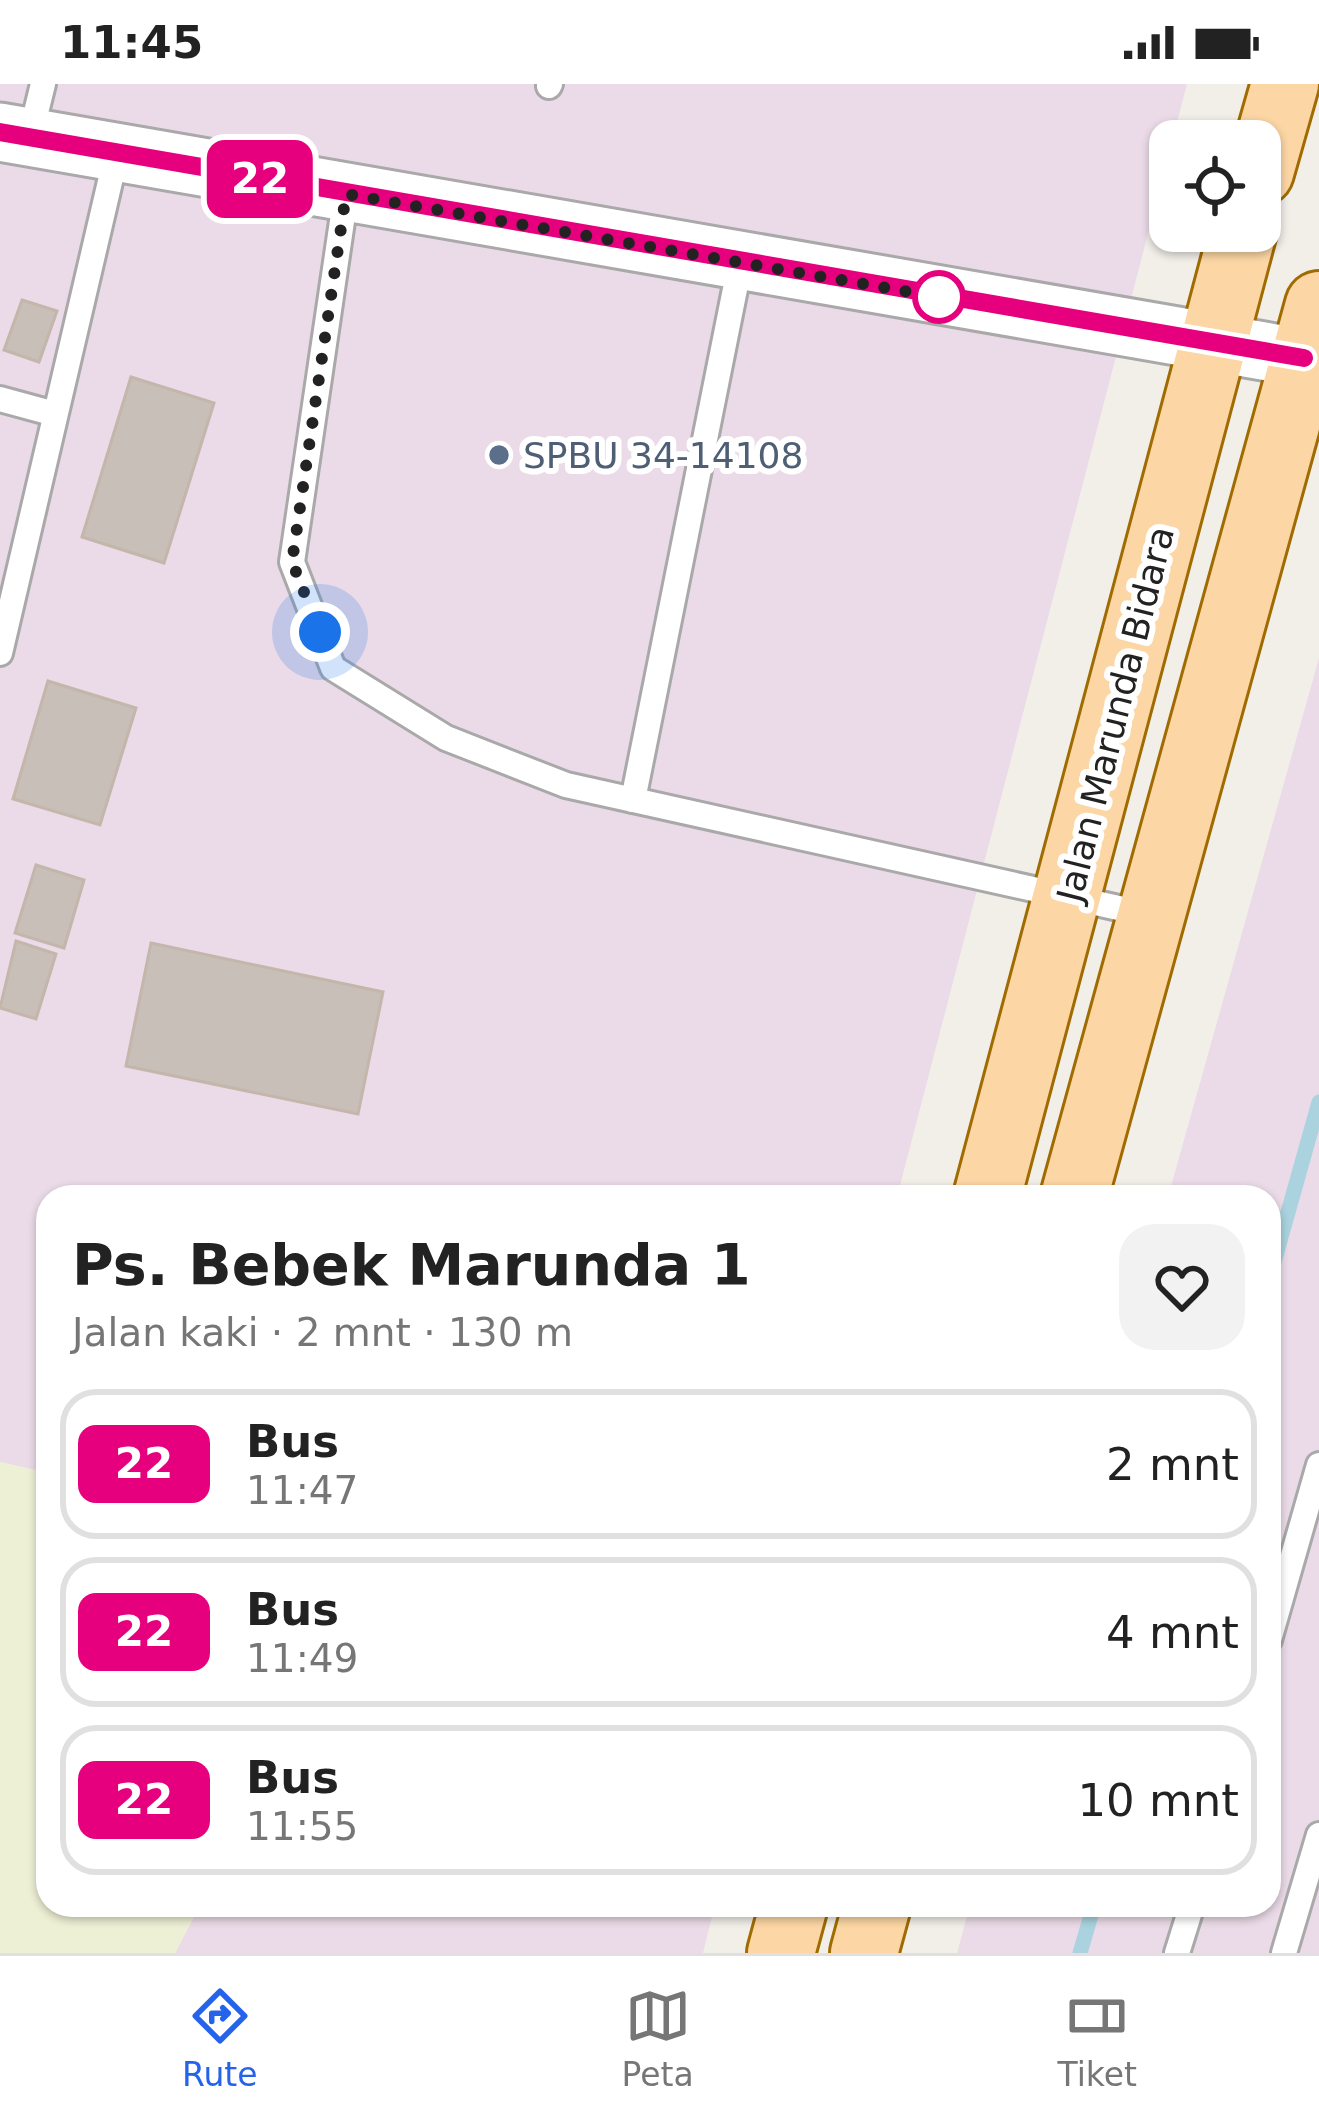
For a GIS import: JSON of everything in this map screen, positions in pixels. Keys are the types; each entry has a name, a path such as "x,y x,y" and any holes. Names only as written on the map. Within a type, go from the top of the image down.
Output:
{"main road":[{"path":"1275,120 1285,84"},
{"name":"Jalan Marunda Bidara","path":"990,1185 1237,252"},
{"path":"1077,1185 1311,331"},
{"path":"781,1953 791,1917"},
{"path":"864,1953 874,1917"}],"street":[{"path":"24,118 116,156 740,264 1212,341 1311,331"}],"lane":[{"path":"0,653 116,156"},
{"path":"346,194 292,562 333,668 446,738 566,784 1153,915"},
{"path":"633,800 740,264"},
{"path":"0,398 55,414"},
{"path":"1281,1598 1319,1466"},
{"path":"1284,1953 1309,1899 1319,1835"},
{"path":"1177,1953 1188,1917"}],"shaded area":[{"path":"0,84 1187,84 1178,120 1149,120 1149,230 900,1185 36,1185 36,1470 0,1462"},
{"path":"1319,658 1319,1953 957,1953 967,1917 1281,1917 1281,1185 1171,1185"},
{"path":"194,1917 712,1917 703,1953 175,1953"}],"green space":[{"path":"0,1462 36,1470 36,1917 194,1917 175,1953 0,1953"}],"building":[{"path":"22,300 57,311 39,362 4,350"},
{"path":"131,377 214,403 164,563 82,537"},
{"path":"48,681 136,708 100,825 13,799"},
{"path":"36,865 84,880 64,948 15,933"},
{"path":"16,941 56,954 36,1019 0,1008"},
{"path":"151,943 383,992 358,1114 126,1066"}],"waterway":[{"path":"1281,1237 1319,1102"},
{"path":"1080,1953 1090,1917"}],"bus line":[{"name":"22","path":"0,132 116,156 1304,358"}],"place":[{"name":"SPBU 34-14108","path":"499,455"}],"route":[{"path":"320,632 292,562 346,194 939,297"}]}
